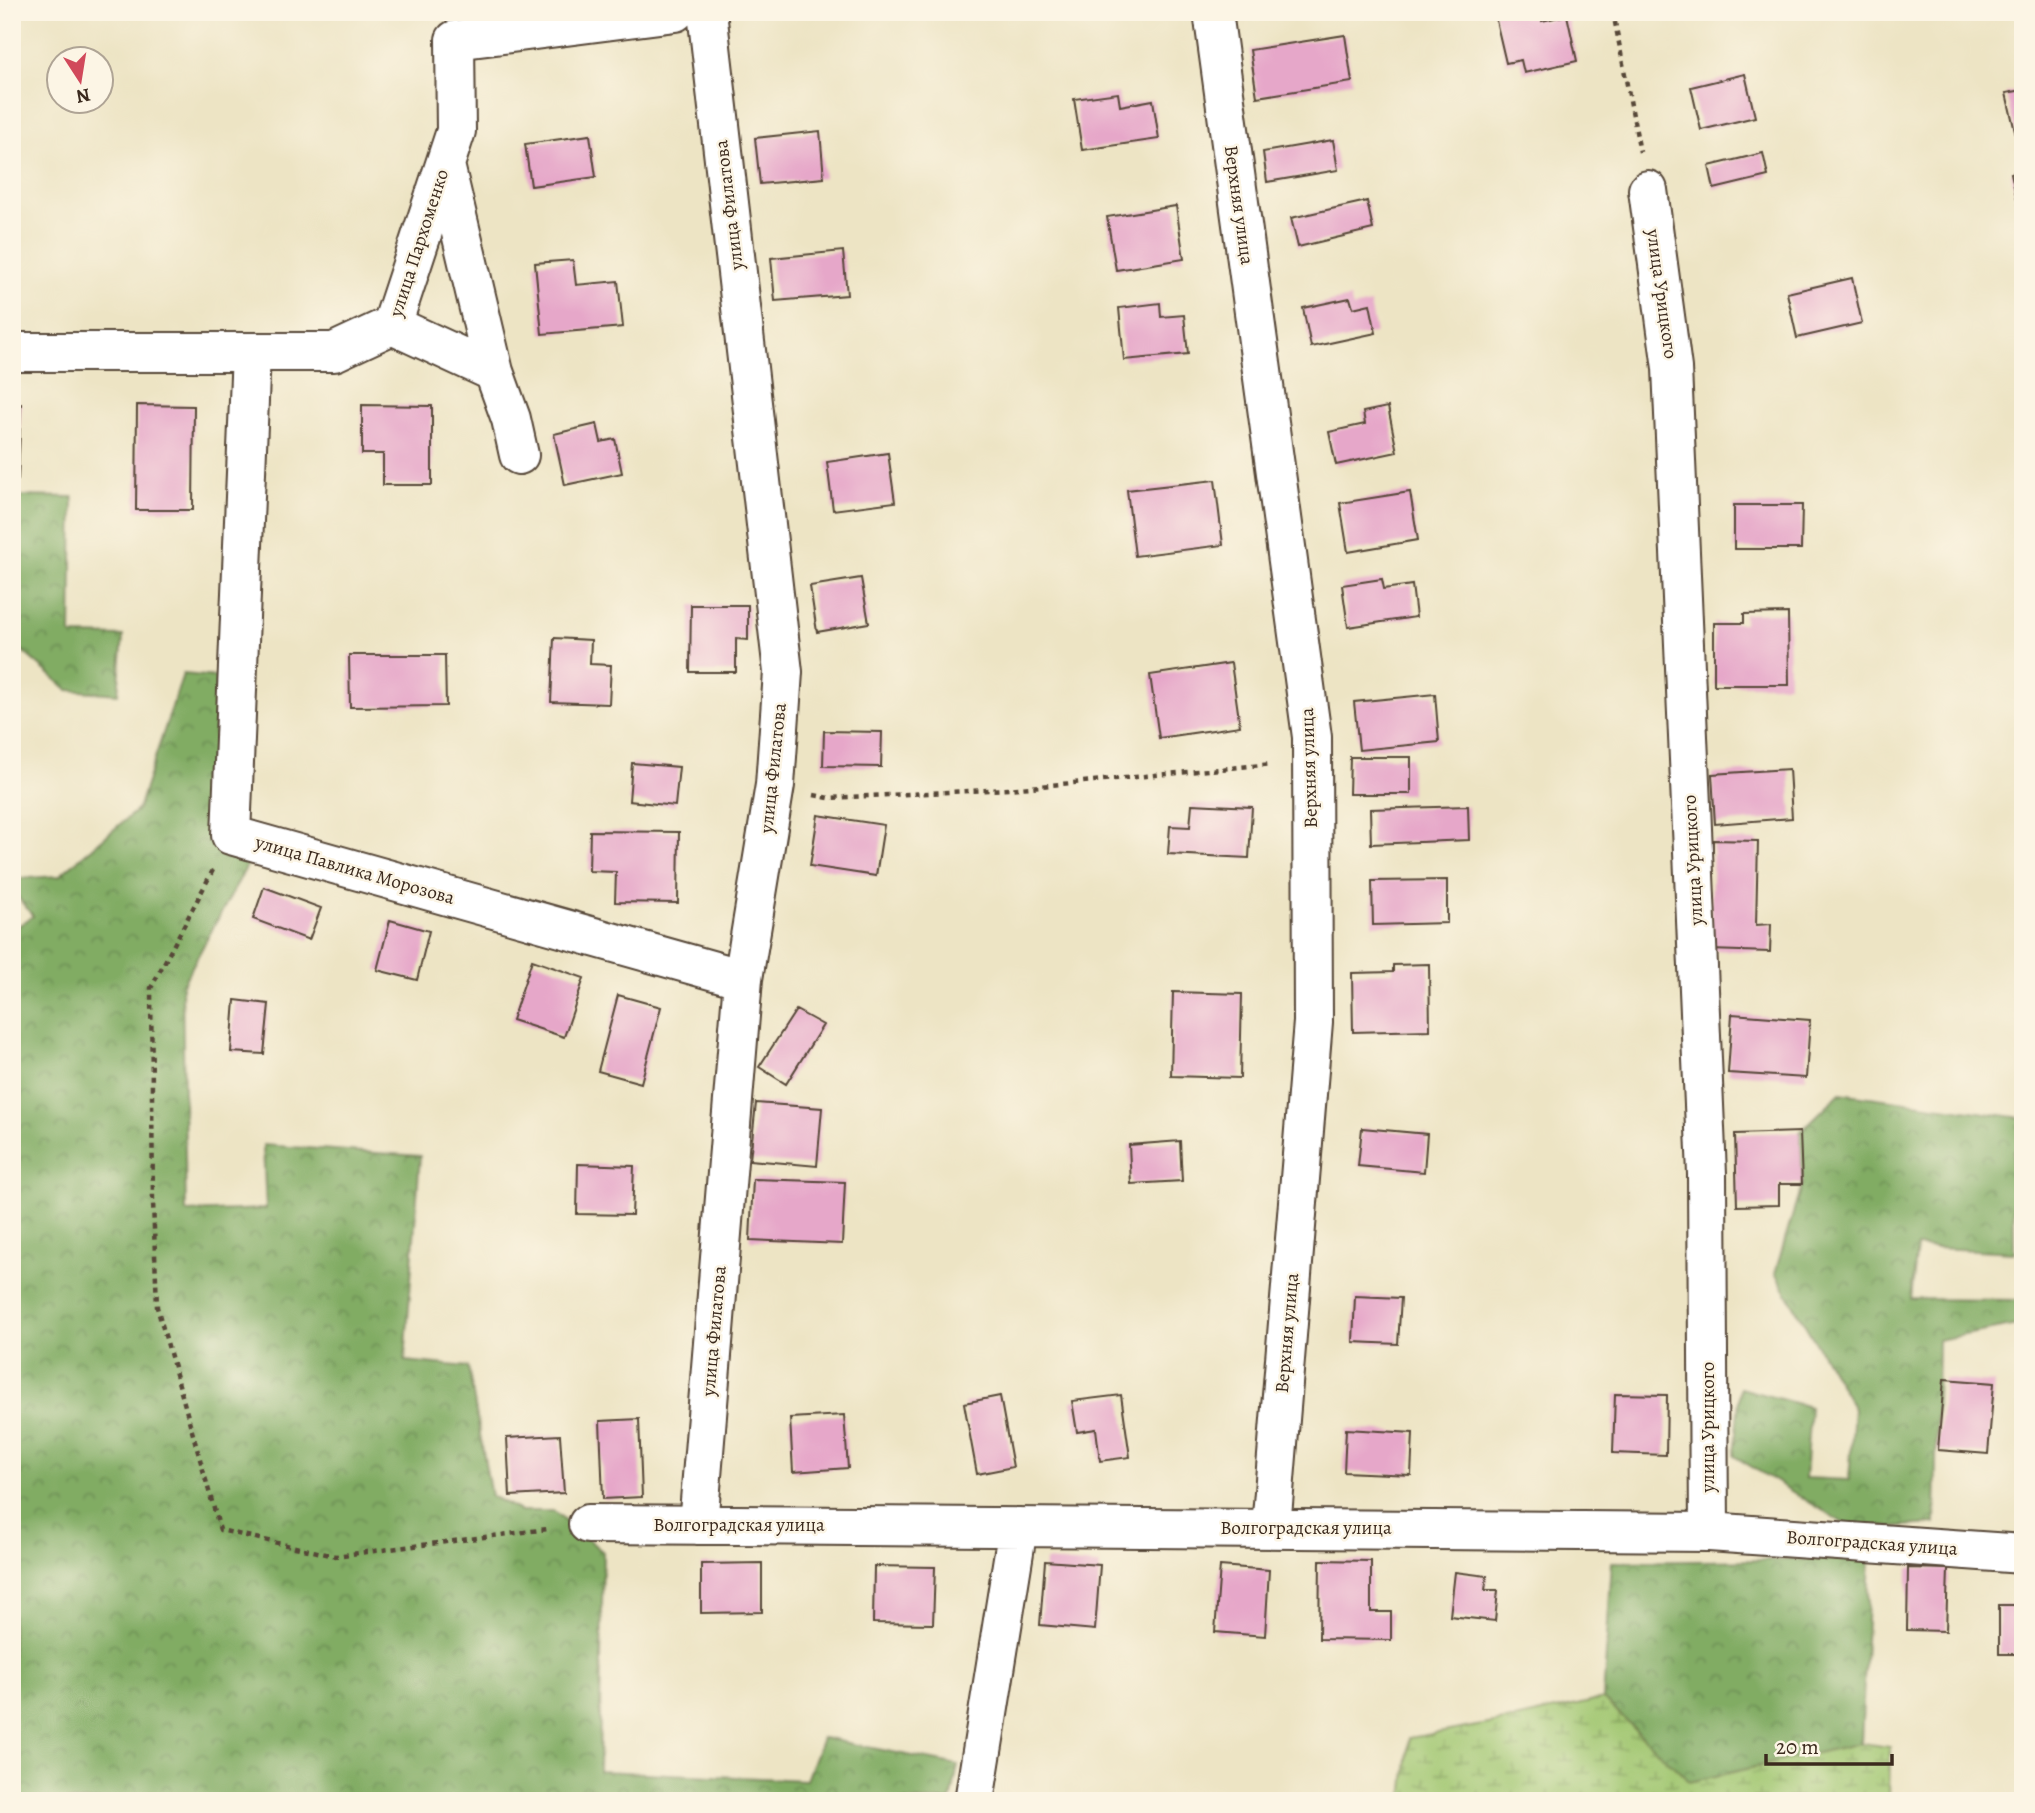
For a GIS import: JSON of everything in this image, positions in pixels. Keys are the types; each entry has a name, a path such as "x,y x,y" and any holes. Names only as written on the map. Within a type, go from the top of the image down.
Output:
{"street":[{"name":"улица Пархоменко","path":"12,352 334,352 392,325 456,131 454,40 675,12"},
{"name":"улица Филатова","path":"698,1525 743,979 775,785 783,672 707,12"},
{"name":"Верхняя улица","path":"1213,12 1312,737 1313,1022 1270,1528"},
{"path":"445,165 494,372 512,419 519,455"},
{"name":"улица Урицкого","path":"1648,190 1672,368 1707,1174 1709,1532"},
{"path":"392,325 494,372"},
{"name":"улица Павлика Морозова","path":"251,352 231,835 743,979"},
{"name":"Волгоградская улица","path":"588,1524 1709,1532 2023,1554"},
{"path":"974,1801 1018,1527"}],"path":[{"path":"1612,12 1648,190"},
{"path":"775,785 829,798 1009,789 1312,760"},
{"path":"231,835 151,988 157,1307 220,1530 335,1556 588,1524"}],"green space":[{"path":"12,496 73,497 71,635 123,636 118,694 68,690 20,649 12,648"},
{"path":"183,674 216,677 212,846 249,862 182,985 186,1212 266,1209 263,1145 420,1156 405,1361 468,1367 491,1496 520,1511 554,1511 603,1552 599,1771 806,1780 822,1738 958,1765 951,1801 12,1801 12,930 33,916 12,890 12,879 59,876 138,809"},
{"path":"1840,1093 2023,1118 2023,1152 2013,1151 2014,1252 1917,1247 1911,1299 2019,1300 2023,1324 1938,1340 1935,1524 1853,1529 1734,1456 1740,1388 1810,1407 1805,1478 1849,1480 1854,1409 1775,1273 1802,1184 1800,1132"},
{"path":"1870,1559 1861,1743 1690,1782 1603,1699 1612,1562"},
{"path":"1603,1699 1690,1782 1861,1743 1890,1747 1889,1801 1403,1801 1409,1738 1511,1720"}],"building":[{"path":"1494,12 1540,12 1542,21 1567,15 1577,61 1524,73 1521,60 1506,63"},
{"path":"1345,35 1352,82 1257,97 1250,50"},
{"path":"1745,74 1755,117 1701,130 1691,87"},
{"path":"2023,90 2023,138 2017,140 2006,93"},
{"path":"1118,93 1120,106 1153,100 1159,139 1082,150 1074,99"},
{"path":"820,131 824,178 760,184 755,138"},
{"path":"590,135 596,177 531,186 525,144"},
{"path":"1333,140 1338,170 1267,182 1263,152"},
{"path":"1763,153 1768,176 1714,189 1709,166"},
{"path":"2023,171 2023,223 2022,223 2011,173"},
{"path":"1367,201 1373,229 1298,247 1291,218"},
{"path":"1176,206 1184,259 1116,270 1107,217"},
{"path":"843,251 847,295 775,301 771,258"},
{"path":"573,260 576,285 618,281 623,327 542,334 535,263"},
{"path":"1852,278 1862,323 1797,338 1787,293"},
{"path":"1350,298 1353,308 1370,304 1376,333 1311,347 1303,308"},
{"path":"1160,303 1161,317 1184,315 1188,354 1124,360 1119,308"},
{"path":"12,404 21,404 18,480 12,480"},
{"path":"137,405 194,406 193,510 136,510"},
{"path":"362,405 432,406 432,485 383,485 383,454 362,454"},
{"path":"1388,407 1397,452 1336,465 1329,432 1365,424 1363,412"},
{"path":"597,424 601,442 615,439 622,473 565,485 554,434"},
{"path":"888,453 895,502 833,510 827,462"},
{"path":"1215,480 1223,545 1135,556 1127,490"},
{"path":"1410,492 1418,540 1348,552 1340,503"},
{"path":"1734,505 1802,505 1801,549 1734,549"},
{"path":"861,578 869,623 817,632 810,586"},
{"path":"1382,579 1384,589 1412,585 1416,617 1348,627 1342,585"},
{"path":"691,605 748,605 748,640 736,639 736,672 690,672"},
{"path":"1788,613 1789,685 1714,685 1714,623 1744,623 1744,614"},
{"path":"554,638 591,640 590,664 611,665 609,704 551,702"},
{"path":"349,655 445,655 446,706 350,707"},
{"path":"1231,663 1240,726 1159,738 1150,675"},
{"path":"1435,694 1439,742 1359,750 1354,702"},
{"path":"824,731 882,732 881,767 823,766"},
{"path":"1350,757 1411,757 1411,794 1349,794"},
{"path":"632,763 679,767 675,806 629,801"},
{"path":"1789,769 1792,818 1715,824 1712,774"},
{"path":"1192,804 1252,807 1249,858 1168,854 1170,826 1190,827"},
{"path":"1468,806 1469,840 1371,844 1370,809"},
{"path":"818,815 884,825 876,876 810,866"},
{"path":"590,831 679,832 678,903 615,902 616,872 589,871"},
{"path":"1713,840 1758,841 1756,925 1771,924 1770,952 1710,950"},
{"path":"1447,880 1447,923 1373,925 1372,881"},
{"path":"264,887 321,908 309,940 253,919"},
{"path":"390,920 429,931 417,980 377,970"},
{"path":"532,960 584,978 564,1037 512,1020"},
{"path":"1429,964 1430,1030 1353,1032 1352,973 1393,972 1393,965"},
{"path":"1173,992 1242,994 1240,1078 1171,1076"},
{"path":"618,995 661,1007 641,1083 598,1071"},
{"path":"235,1000 269,1004 264,1054 231,1052"},
{"path":"796,1010 823,1025 786,1084 759,1067"},
{"path":"1732,1014 1810,1020 1806,1078 1728,1073"},
{"path":"756,1103 822,1108 817,1166 750,1160"},
{"path":"1362,1128 1427,1134 1424,1172 1358,1166"},
{"path":"1800,1132 1802,1184 1779,1184 1779,1205 1737,1206 1735,1134"},
{"path":"1180,1141 1182,1181 1131,1184 1129,1145"},
{"path":"578,1164 634,1166 632,1215 577,1214"},
{"path":"753,1179 845,1182 842,1244 750,1240"},
{"path":"1355,1296 1401,1298 1398,1344 1353,1342"},
{"path":"1944,1379 1994,1383 1988,1454 1938,1450"},
{"path":"1615,1394 1667,1395 1666,1455 1613,1453"},
{"path":"1121,1395 1130,1457 1100,1461 1096,1429 1077,1432 1072,1401"},
{"path":"1000,1396 1013,1467 977,1474 964,1403"},
{"path":"844,1415 848,1468 793,1472 790,1418"},
{"path":"639,1419 642,1497 603,1499 600,1421"},
{"path":"1346,1429 1413,1433 1411,1475 1344,1472"},
{"path":"560,1435 564,1493 510,1496 507,1438"},
{"path":"1320,1560 1371,1561 1371,1612 1391,1612 1391,1640 1319,1639"},
{"path":"1045,1561 1100,1565 1095,1630 1040,1625"},
{"path":"762,1563 762,1612 701,1613 701,1564"},
{"path":"874,1566 935,1567 933,1624 873,1623"},
{"path":"1220,1566 1269,1570 1265,1636 1215,1632"},
{"path":"1908,1568 1948,1569 1946,1631 1907,1630"},
{"path":"1455,1572 1487,1576 1485,1590 1498,1590 1495,1621 1450,1616"},
{"path":"1999,1605 2023,1605 2023,1654 1999,1654"}]}
